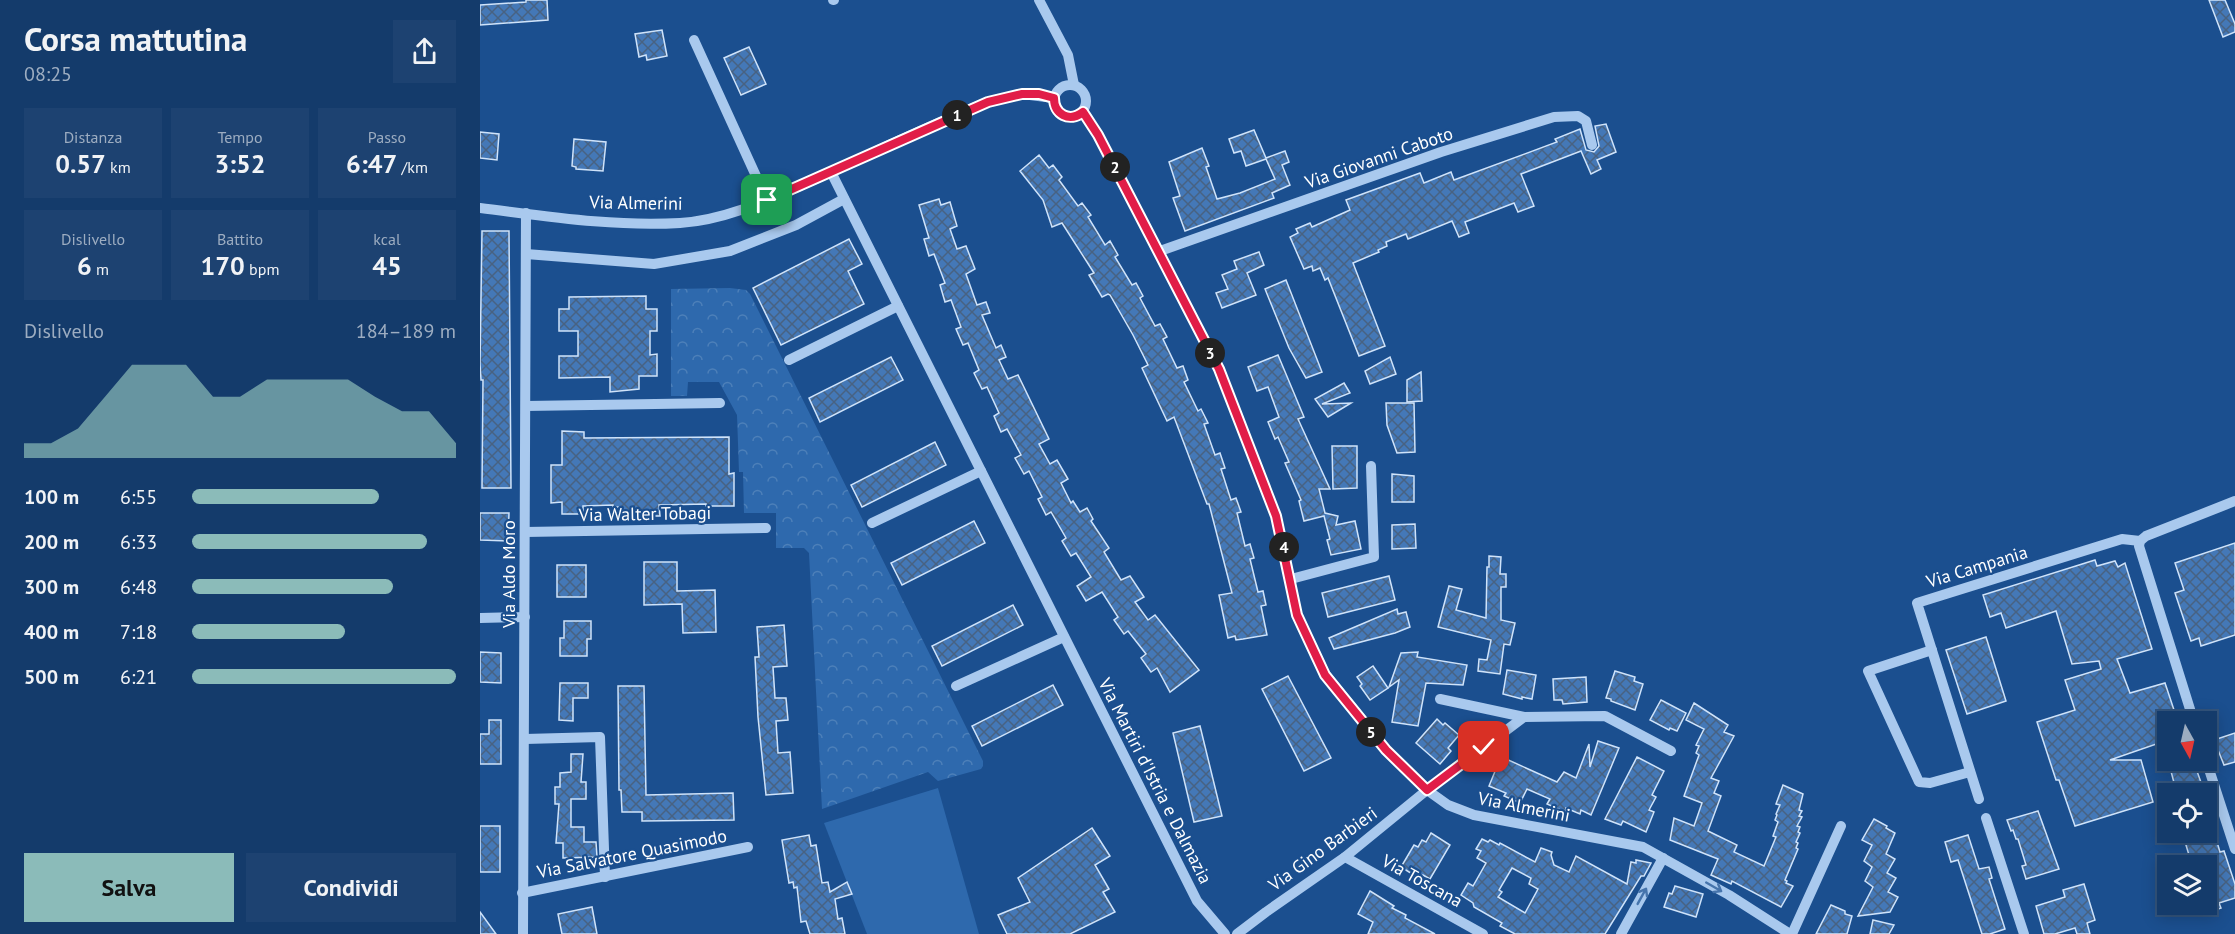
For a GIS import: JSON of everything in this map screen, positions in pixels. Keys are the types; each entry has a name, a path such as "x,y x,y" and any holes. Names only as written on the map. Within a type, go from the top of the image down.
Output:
{"street":[{"path":"1039,0 1068,55 1074,85"},
{"path":"694,40 767,200"},
{"path":"1074,85 1082,90 1087,98 1083,112 1074,117 1064,116 1056,109 1054,98 1064,86 1074,85"},
{"name":"Via Almerini","path":"480,207 627,223 680,223 722,215 767,200 988,102 1022,94 1039,94 1054,98"},
{"name":"Via Almerini","path":"1083,112 1098,135 1160,251 1219,369 1276,516 1297,615 1325,675 1386,750 1427,790 1448,805 1474,815 1643,847 1729,895 1791,934"},
{"name":"Via Giovanni Caboto","path":"1160,251 1442,152 1554,117 1578,116 1586,121 1592,145"},
{"name":"Via Martiri d'Istria e Dalmazia","path":"831,172 1197,901 1225,934"},
{"path":"526,254 654,264 730,252 796,225 844,199"},
{"name":"Via Aldo Moro","path":"523,934 526,213"},
{"path":"789,360 898,306"},
{"path":"526,406 720,403"},
{"path":"1291,579 1374,557 1371,466"},
{"path":"872,523 981,471"},
{"path":"2190,711 2139,551 2140,541 2146,536 2235,501"},
{"name":"Via Walter Tobagi","path":"525,532 766,528"},
{"name":"Via Campania","path":"1979,799 1917,603 2122,539 2140,541"},
{"path":"480,618 525,617"},
{"path":"956,686 1064,637"},
{"path":"1932,650 1868,671 1918,782 1930,783 1970,772"},
{"path":"1440,699 1524,717 1605,716 1671,751"},
{"name":"Via Gino Barbieri","path":"1237,934 1345,857 1427,790 1524,717"},
{"path":"525,739 600,737 605,877"},
{"path":"2210,771 2235,849"},
{"path":"1986,818 2024,934"},
{"path":"1791,934 1841,826"},
{"name":"Via Salvatore Quasimodo","path":"522,893 748,848"},
{"name":"Via Toscana","path":"1345,857 1483,934"},
{"path":"1621,934 1663,858"}],"green space":[{"path":"671,289 746,290 750,294 983,761 981,769 938,781 928,772 822,809 809,553 804,548 776,548 776,513 744,513 743,472 739,472 737,415 719,382 688,382 687,396 671,396"},
{"path":"938,788 979,934 867,934 824,823"}],"building":[{"path":"526,0 547,0 548,20 480,25 480,5 526,2"},
{"path":"2209,0 2225,0 2235,24 2235,32 2223,37"},
{"path":"662,30 667,56 647,60 646,55 639,57 635,34"},
{"path":"749,47 766,84 741,95 724,58"},
{"path":"1606,124 1616,152 1597,160 1601,169 1591,174 1581,151 1521,174 1534,206 1518,212 1514,203 1465,222 1469,233 1459,237 1452,221 1408,239 1406,234 1386,242 1387,246 1378,250 1379,252 1353,263 1385,346 1359,356 1328,278 1325,280 1320,268 1313,271 1312,266 1304,269 1290,237 1298,233 1296,229 1310,223 1312,227 1350,210 1346,200 1420,173 1424,183 1451,172 1454,180 1557,142 1555,139 1580,129 1586,150 1594,152 1599,146 1595,126"},
{"path":"1254,130 1266,158 1285,151 1289,162 1282,165 1290,185 1272,193 1274,198 1185,231 1173,198 1180,196 1169,162 1202,148 1217,199 1240,193 1275,179 1266,159 1246,166 1241,151 1234,153 1229,139"},
{"path":"480,132 499,134 497,160 480,158"},
{"path":"574,139 606,142 603,171 576,169 572,166"},
{"path":"1039,155 1049,168 1053,165 1062,177 1059,180 1078,206 1082,203 1091,215 1088,217 1105,245 1110,241 1118,255 1115,257 1132,285 1136,283 1143,296 1140,298 1155,326 1160,324 1167,337 1163,339 1177,368 1183,366 1188,380 1184,382 1198,411 1201,409 1208,423 1204,424 1215,455 1220,453 1225,468 1221,469 1231,500 1236,498 1241,512 1237,513 1245,546 1250,544 1254,558 1250,559 1258,592 1263,591 1266,605 1261,606 1267,635 1236,640 1235,636 1228,638 1219,595 1232,593 1209,504 1207,504 1174,417 1167,421 1142,368 1148,365 1133,335 1110,295 1102,297 1089,275 1094,273 1062,223 1052,227 1043,200 1020,171"},
{"path":"939,199 941,205 950,202 957,226 950,229 957,249 966,246 975,269 966,274 977,305 986,302 990,313 982,315 996,348 1001,345 1006,357 999,360 1008,379 1018,375 1049,439 1039,444 1050,464 1057,460 1068,479 1061,483 1071,503 1073,501 1080,512 1087,508 1093,519 1091,521 1109,548 1104,552 1121,580 1130,576 1144,597 1135,602 1148,620 1155,615 1199,670 1170,692 1157,668 1151,672 1141,658 1146,654 1128,631 1124,634 1114,620 1118,617 1102,592 1086,601 1077,586 1091,577 1076,553 1071,556 1062,541 1066,538 1051,512 1046,515 1038,499 1042,497 1029,471 1024,474 1015,458 1021,455 1007,429 1001,432 994,416 999,413 987,387 982,389 974,373 979,370 968,343 963,345 956,329 961,327 951,300 945,302 940,285 945,283 934,254 929,256 924,239 929,238 919,205"},
{"path":"482,231 509,231 511,488 482,488 483,380 481,380 480,364"},
{"path":"849,239 862,264 848,271 864,304 781,345 753,288"},
{"path":"1259,252 1264,265 1247,273 1256,295 1222,308 1216,293 1228,289 1222,275 1237,269 1234,261"},
{"path":"1286,280 1322,372 1306,378 1289,348 1265,289"},
{"path":"646,296 646,309 657,309 657,331 650,331 650,355 657,354 657,376 639,376 639,389 610,392 610,377 559,378 559,356 578,356 578,331 559,331 559,309 569,309 569,297"},
{"path":"1278,355 1304,417 1298,419 1330,489 1319,489 1325,513 1338,516 1336,525 1355,521 1361,549 1331,555 1327,540 1330,539 1324,516 1304,521 1299,501 1301,500 1285,463 1289,462 1278,437 1275,439 1268,422 1279,417 1268,387 1257,391 1248,367"},
{"path":"891,357 903,380 820,422 809,398"},
{"path":"1390,357 1396,374 1370,384 1365,371"},
{"path":"1421,372 1422,401 1407,402 1407,380"},
{"path":"1344,383 1350,393 1322,404 1351,403 1328,417 1315,399"},
{"path":"1386,403 1414,403 1415,452 1397,453 1387,425"},
{"path":"562,431 584,432 584,438 729,437 729,474 734,473 734,506 659,505 660,516 621,516 621,507 583,506 583,514 562,514 562,502 551,503 551,465 562,465"},
{"path":"935,442 946,465 862,507 851,485"},
{"path":"1332,446 1357,446 1357,488 1333,489"},
{"path":"1392,474 1414,476 1414,502 1392,502"},
{"path":"480,513 509,513 508,541 480,540"},
{"path":"974,521 985,543 902,585 891,563"},
{"path":"1415,524 1416,548 1392,549 1392,525"},
{"path":"2235,543 2235,635 2201,646 2199,638 2191,641 2175,593 2184,590 2175,563"},
{"path":"1489,556 1501,557 1500,574 1506,574 1506,587 1501,587 1501,620 1515,623 1510,645 1504,644 1500,674 1478,671 1479,659 1487,660 1491,640 1438,627 1449,586 1462,589 1456,610 1486,618"},
{"path":"2095,560 2097,566 2115,561 2118,567 2125,563 2152,649 2117,659 2130,693 2165,683 2174,711 2157,711 2157,744 2110,760 2141,760 2153,802 2075,826 2059,780 2056,780 2037,722 2075,710 2065,680 2101,669 2099,661 2072,664 2056,611 2006,628 2001,613 1990,617 1983,595"},
{"path":"644,562 677,562 677,591 715,590 716,632 683,633 682,604 644,605"},
{"path":"557,565 586,565 586,597 557,597"},
{"path":"1389,576 1395,600 1328,617 1322,593"},
{"path":"1013,605 1023,625 942,666 932,646"},
{"path":"1397,609 1398,614 1406,612 1410,627 1334,649 1329,638"},
{"path":"564,621 591,621 591,639 587,639 587,656 560,656 560,638 564,638"},
{"path":"784,625 787,666 773,667 775,698 786,698 788,720 776,721 778,753 790,752 793,793 766,795 758,717 755,657 759,657 757,627"},
{"path":"1986,637 2006,701 1967,714 1946,650"},
{"path":"480,652 501,653 501,683 480,682"},
{"path":"1418,652 1417,657 1467,665 1463,685 1426,683 1418,726 1392,722 1399,680 1389,687 1401,653"},
{"path":"1373,666 1388,688 1370,700 1360,686 1362,684 1357,677"},
{"path":"1507,670 1536,675 1532,699 1503,694"},
{"path":"1615,671 1635,677 1634,681 1643,684 1635,710 1606,698"},
{"path":"1288,676 1331,758 1304,771 1262,689"},
{"path":"1586,677 1587,702 1563,704 1562,700 1554,700 1553,679"},
{"path":"560,683 588,683 588,698 573,698 573,721 559,720"},
{"path":"1053,685 1063,705 982,746 972,726"},
{"path":"618,686 644,686 646,795 733,793 734,820 642,821 642,812 622,812 621,790 619,790"},
{"path":"1661,700 1686,713 1677,731 1670,728 1669,730 1650,720"},
{"path":"1694,703 1728,725 1724,732 1734,736 1711,778 1719,781 1714,793 1721,796 1708,831 1737,845 1734,852 1764,866 1776,837 1773,836 1778,822 1775,820 1780,805 1776,804 1783,785 1803,794 1799,810 1802,811 1799,816 1802,817 1797,826 1800,827 1796,842 1798,849 1785,880 1793,886 1781,907 1732,881 1731,884 1711,875 1718,859 1670,840 1674,818 1694,826 1702,803 1684,796 1699,755 1696,753 1699,746 1696,745 1704,729 1686,720"},
{"path":"1437,719 1459,735 1448,748 1451,751 1440,764 1416,743"},
{"path":"489,720 501,720 501,764 480,764 480,734 489,734"},
{"path":"1200,726 1222,816 1194,822 1173,733"},
{"path":"2235,733 2235,762 2224,765 2217,748 2217,739"},
{"path":"1598,741 1619,748 1591,815 1581,810 1580,814 1566,808 1565,812 1547,804 1550,799 1527,789 1520,803 1504,796 1506,793 1489,786 1496,769 1499,770 1504,758 1557,782 1564,772 1576,778 1589,744 1590,767"},
{"path":"571,754 583,754 581,782 586,782 586,799 571,799 571,827 584,827 584,842 596,842 597,857 563,858 563,843 556,843 559,804 555,804 555,787 560,787 560,773 571,772"},
{"path":"1637,757 1664,771 1652,795 1656,797 1649,810 1654,812 1646,832 1623,821 1621,825 1605,819"},
{"path":"2171,771 2197,771 2201,783 2174,783"},
{"path":"2038,811 2059,869 2026,879 2022,866 2026,865 2018,839 2013,830 2011,831 2007,820"},
{"path":"1874,819 1895,833 1886,854 1895,859 1887,873 1896,878 1888,892 1898,897 1890,912 1858,916 1873,887 1865,881 1872,867 1864,861 1872,845 1862,840"},
{"path":"480,826 500,826 500,872 480,872"},
{"path":"1092,828 1110,856 1095,865 1109,889 1103,892 1115,912 1070,934 1007,934 998,915 1030,902 1018,878"},
{"path":"1431,833 1450,845 1430,879 1423,875 1420,879 1401,867 1414,845 1418,847 1422,840 1426,842"},
{"path":"809,835 811,846 816,845 822,883 828,882 830,892 847,882 852,894 835,899 838,919 842,918 845,934 810,934 806,921 801,922 797,887 794,888 793,882 789,883 782,840"},
{"path":"1968,835 1979,869 1989,867 1992,878 1989,879 2005,929 1990,934 1982,934 1958,860 1951,862 1945,842"},
{"path":"1482,839 1488,842 1490,840 1535,862 1541,848 1552,852 1554,865 1569,872 1576,856 1627,884 1631,862 1636,863 1636,860 1651,863 1605,934 1515,934 1500,926 1502,923 1474,907 1473,903 1461,895 1468,883 1473,886 1486,863 1477,858 1481,851 1476,849","holes":["1512,868 1531,878 1529,884 1538,889 1525,913 1498,897 1502,892 1499,890"]},
{"path":"2217,842 2220,852 2224,851 2235,884 2235,898 2219,903 2221,908 2217,909 2217,855 2189,855 2185,843"},
{"path":"2084,884 2095,920 2087,923 2090,934 2077,934 2075,928 2055,934 2044,934 2036,906 2065,897 2063,890"},
{"path":"1675,886 1703,894 1696,917 1664,907 1669,893 1672,894"},
{"path":"1370,891 1394,906 1392,908 1406,915 1405,918 1435,934 1368,934 1373,922 1358,914"},
{"path":"1831,905 1852,916 1847,934 1816,934"},
{"path":"592,907 597,934 562,934 558,914"},
{"path":"480,912 496,934 480,934"},
{"path":"1873,920 1894,925 1889,934 1870,934"}],"route":[{"path":"767,200 970,109 1005,97 1039,94 1054,98 1059,114 1069,118 1079,116 1083,112 1098,135 1160,251 1219,369 1276,516 1297,615 1325,675 1386,750 1427,790 1484,747"}]}
